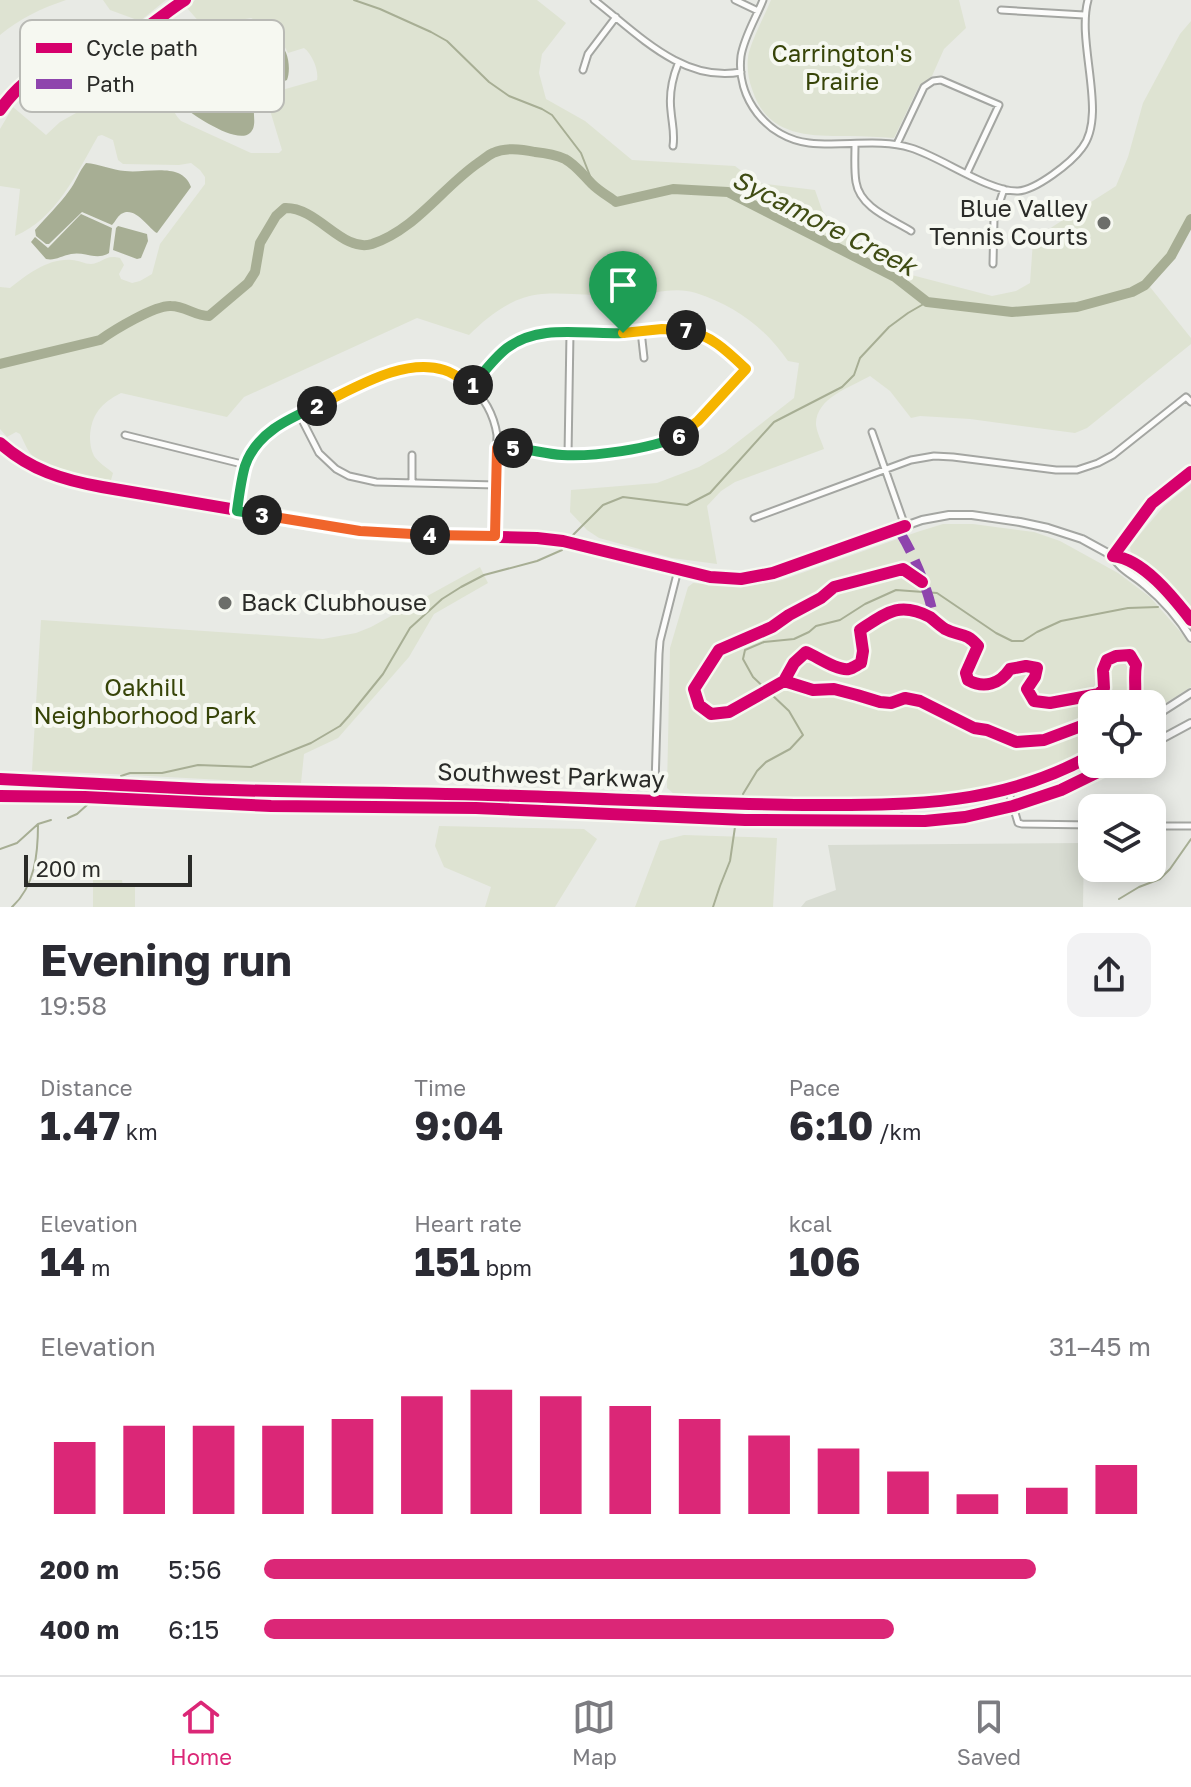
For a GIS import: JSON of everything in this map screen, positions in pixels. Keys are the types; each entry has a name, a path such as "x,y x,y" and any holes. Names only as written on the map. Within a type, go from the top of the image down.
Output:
{"main road":[{"path":"1166,709 1191,693"},
{"path":"1166,736 1191,723"},
{"name":"Southwest Parkway","path":"0,779 199,789 489,794 655,802 905,804 943,802 1008,789 1078,762"},
{"name":"Southwest Parkway","path":"0,796 271,806 523,810 654,817 938,820 1013,806 1085,778"},
{"path":"58,781 58,796"},
{"path":"841,821 843,814 896,812 905,804"}],"street":[{"path":"173,7 179,0"},
{"path":"156,20 185,0"},
{"path":"594,0 678,64 714,74 741,72"},
{"path":"735,0 758,11"},
{"path":"763,0 745,42 741,72 746,93 756,112 779,133 808,143 897,144 928,154 1004,189 1018,191 1044,181 1081,150 1091,132 1093,107 1084,15 1088,0"},
{"path":"1001,10 1084,15"},
{"path":"583,70 588,54 616,17"},
{"path":"673,146 670,97 678,64"},
{"path":"897,144 924,87 933,81 945,81 999,105 967,173"},
{"path":"0,110 20,88"},
{"path":"855,144 856,183 861,196 872,207 911,231"},
{"path":"993,264 994,219 1004,189"},
{"path":"472,386 506,350 538,334 673,328 696,332 716,342 746,369 698,421 677,437 652,446 568,455 497,448"},
{"path":"641,331 644,358"},
{"path":"568,455 570,333"},
{"path":"237,511 246,465 266,435 299,414 391,373 429,367 445,370 472,386 490,411 496,428 497,448 495,536"},
{"path":"754,518 911,460 934,456 1077,470 1113,455 1186,397 1191,402"},
{"path":"299,414 314,446 325,459 336,469 362,480 496,485"},
{"path":"872,432 905,526"},
{"path":"125,435 246,465"},
{"path":"0,443 32,466 63,479 323,526 374,532 563,541 718,578 757,577 773,573 935,517 972,515 1020,522 1082,539 1113,556 1124,557 1161,585 1191,620"},
{"path":"412,455 412,483"},
{"path":"1113,556 1152,503 1191,472"},
{"path":"1113,556 1117,564 1147,586 1174,613 1191,638"},
{"path":"654,817 660,641 678,570"},
{"path":"1008,789 1018,823 1078,825"},
{"path":"1166,826 1191,826"}],"shaded area":[{"path":"284,49 288,59 287,80 284,81"},
{"path":"190,112 254,112 254,124 250,133 235,135"},
{"path":"86,163 125,171 171,171 180,174 191,187 157,233 131,212 121,214 112,225 82,212 46,244 36,236 35,230 65,196"},
{"path":"81,214 112,228 109,253 100,256 76,253 46,259 31,242 35,237 48,248"},
{"path":"118,226 147,234 148,241 141,258 113,250"},
{"path":"1078,843 1078,882 1083,882 1083,907 801,907 806,901 836,890 828,845"}],"green space":[{"path":"0,0 66,0 31,14 0,35"},
{"path":"103,0 166,0 141,20 110,10"},
{"path":"195,0 537,0 566,23 542,54 539,73 546,99 585,121 632,160 735,166 757,183 815,190 822,210 834,225 904,273 992,296 1016,291 1030,283 1033,241 1116,186 1128,157 1143,103 1180,34 1191,21 1191,227 1179,249 1150,287 1191,338 1191,344 1087,428 1075,433 970,419 911,418 890,391 870,376 836,394 821,408 816,425 824,449 735,482 707,506 717,564 672,558 599,538 570,512 571,490 657,483 699,467 725,452 794,398 799,363 788,361 770,338 737,312 688,291 671,290 629,296 531,296 502,308 469,335 417,318 244,397 227,417 121,393 98,410 91,429 93,454 113,473 111,480 59,470 33,456 20,434 16,432 7,437 0,429 0,287 10,288 47,264 72,260 91,264 111,257 120,258 124,265 119,274 121,279 132,283 140,281 152,274 160,244 205,184 205,177 191,163 123,164 118,160 113,140 98,136 54,207 15,236 20,189 0,186 0,129 13,107 46,135 60,122 79,112 174,112 181,121 251,153 279,153 282,150 271,112 284,112 284,89 317,80 312,58 304,48 288,53 284,45 284,20 198,20 187,8"},
{"name":"Carrington's Prairie","path":"771,0 959,0 966,28 944,49 932,76 919,86 894,138 805,134 779,125 768,117 759,105 749,80 749,52"},
{"path":"1191,484 1191,613 1182,599 1131,555 1130,546 1164,506"},
{"path":"943,524 973,524 1034,532 1060,541 1118,573 1150,597 1191,644 1191,687 1166,703 1166,690 1078,690 1078,756 1033,776 976,791 914,798 832,799 674,794 667,788 670,648 688,587 693,583 744,587 782,580"},
{"name":"Oakhill Neighborhood Park","path":"480,567 488,583 434,614 409,657 338,738 304,754 301,783 32,771 41,620 323,639 371,627"},
{"path":"439,826 584,829 597,839 555,907 485,907 491,887 444,867 435,846"},
{"path":"684,835 777,838 773,907 635,907 660,841"},
{"path":"93,880 122,880 123,887 135,887 135,907 93,907"}],"waterway":[{"path":"354,0 447,41 489,82 509,96 552,115 581,153 594,186"},
{"name":"Sycamore Creek","path":"0,364 100,340 155,309 176,306 209,316 248,283 255,272 260,243 276,216 285,208 308,214 350,242 372,244 402,229 465,173 489,155 503,150 525,150 565,159 616,202 673,189 728,192 895,277 927,302 1012,312 1077,307 1132,292 1145,285 1171,256 1191,219"},
{"path":"572,536 603,505 623,497 687,505 710,493 774,422 842,387 854,375 860,358 889,327 927,302"},
{"path":"121,776 162,773 198,765 251,767 311,743 340,726 383,674 410,628 442,599 484,575 537,561 562,550"},
{"path":"743,794 766,762 790,749 803,735 789,711 753,677 743,659 745,650 764,642 794,639 816,626 840,620 896,590 937,593 1012,641 1023,641 1061,621 1128,608 1158,607"},
{"path":"68,818 87,805"},
{"path":"0,849 17,843 38,824 51,820"},
{"path":"12,907 20,899 30,879 36,858 38,824"},
{"path":"713,907 730,861 735,827"},
{"path":"1119,899 1160,879 1191,839"}],"marked path":[{"path":"901,534 921,576 934,620"}],"cycle path":[{"path":"157,20 185,0"},
{"path":"0,110 20,87"},
{"path":"0,443 23,460 48,472 102,487 360,531 563,541 710,577 741,579 773,573 905,526"},
{"path":"1191,472 1152,503 1113,556 1146,572 1191,620"},
{"path":"922,582 903,569 834,587 772,627 719,650 694,689 699,705 711,714 729,712 784,681 794,663 806,652 839,668 852,668 861,663 860,630 885,614 901,610 919,612 945,629 973,641 978,646 966,673 968,680 974,683 991,684 1010,669 1026,666 1037,668 1027,689 1034,701 1050,703 1078,698"},
{"path":"1102,690 1103,670 1107,660 1130,655 1136,665 1135,690"},
{"path":"784,681 813,690 834,689 880,702 891,703 905,698 920,701 974,728 1016,742 1044,740 1078,727"},
{"path":"0,779 239,790 768,804 879,804 952,800 987,794 1022,785 1078,762"},
{"path":"0,796 271,806 476,808 745,820 925,821 965,817 1013,806 1085,778"}],"place":[{"name":"Blue Valley Tennis Courts","path":"1104,223"},
{"name":"Back Clubhouse","path":"225,603"}],"route":[{"path":"673,328 696,332 716,342 746,369 691,427 661,443 580,455 497,448 495,536 360,531 237,511 250,455 266,435 299,414 409,368 445,370 472,386 506,350 538,334 623,333 673,328"}]}
